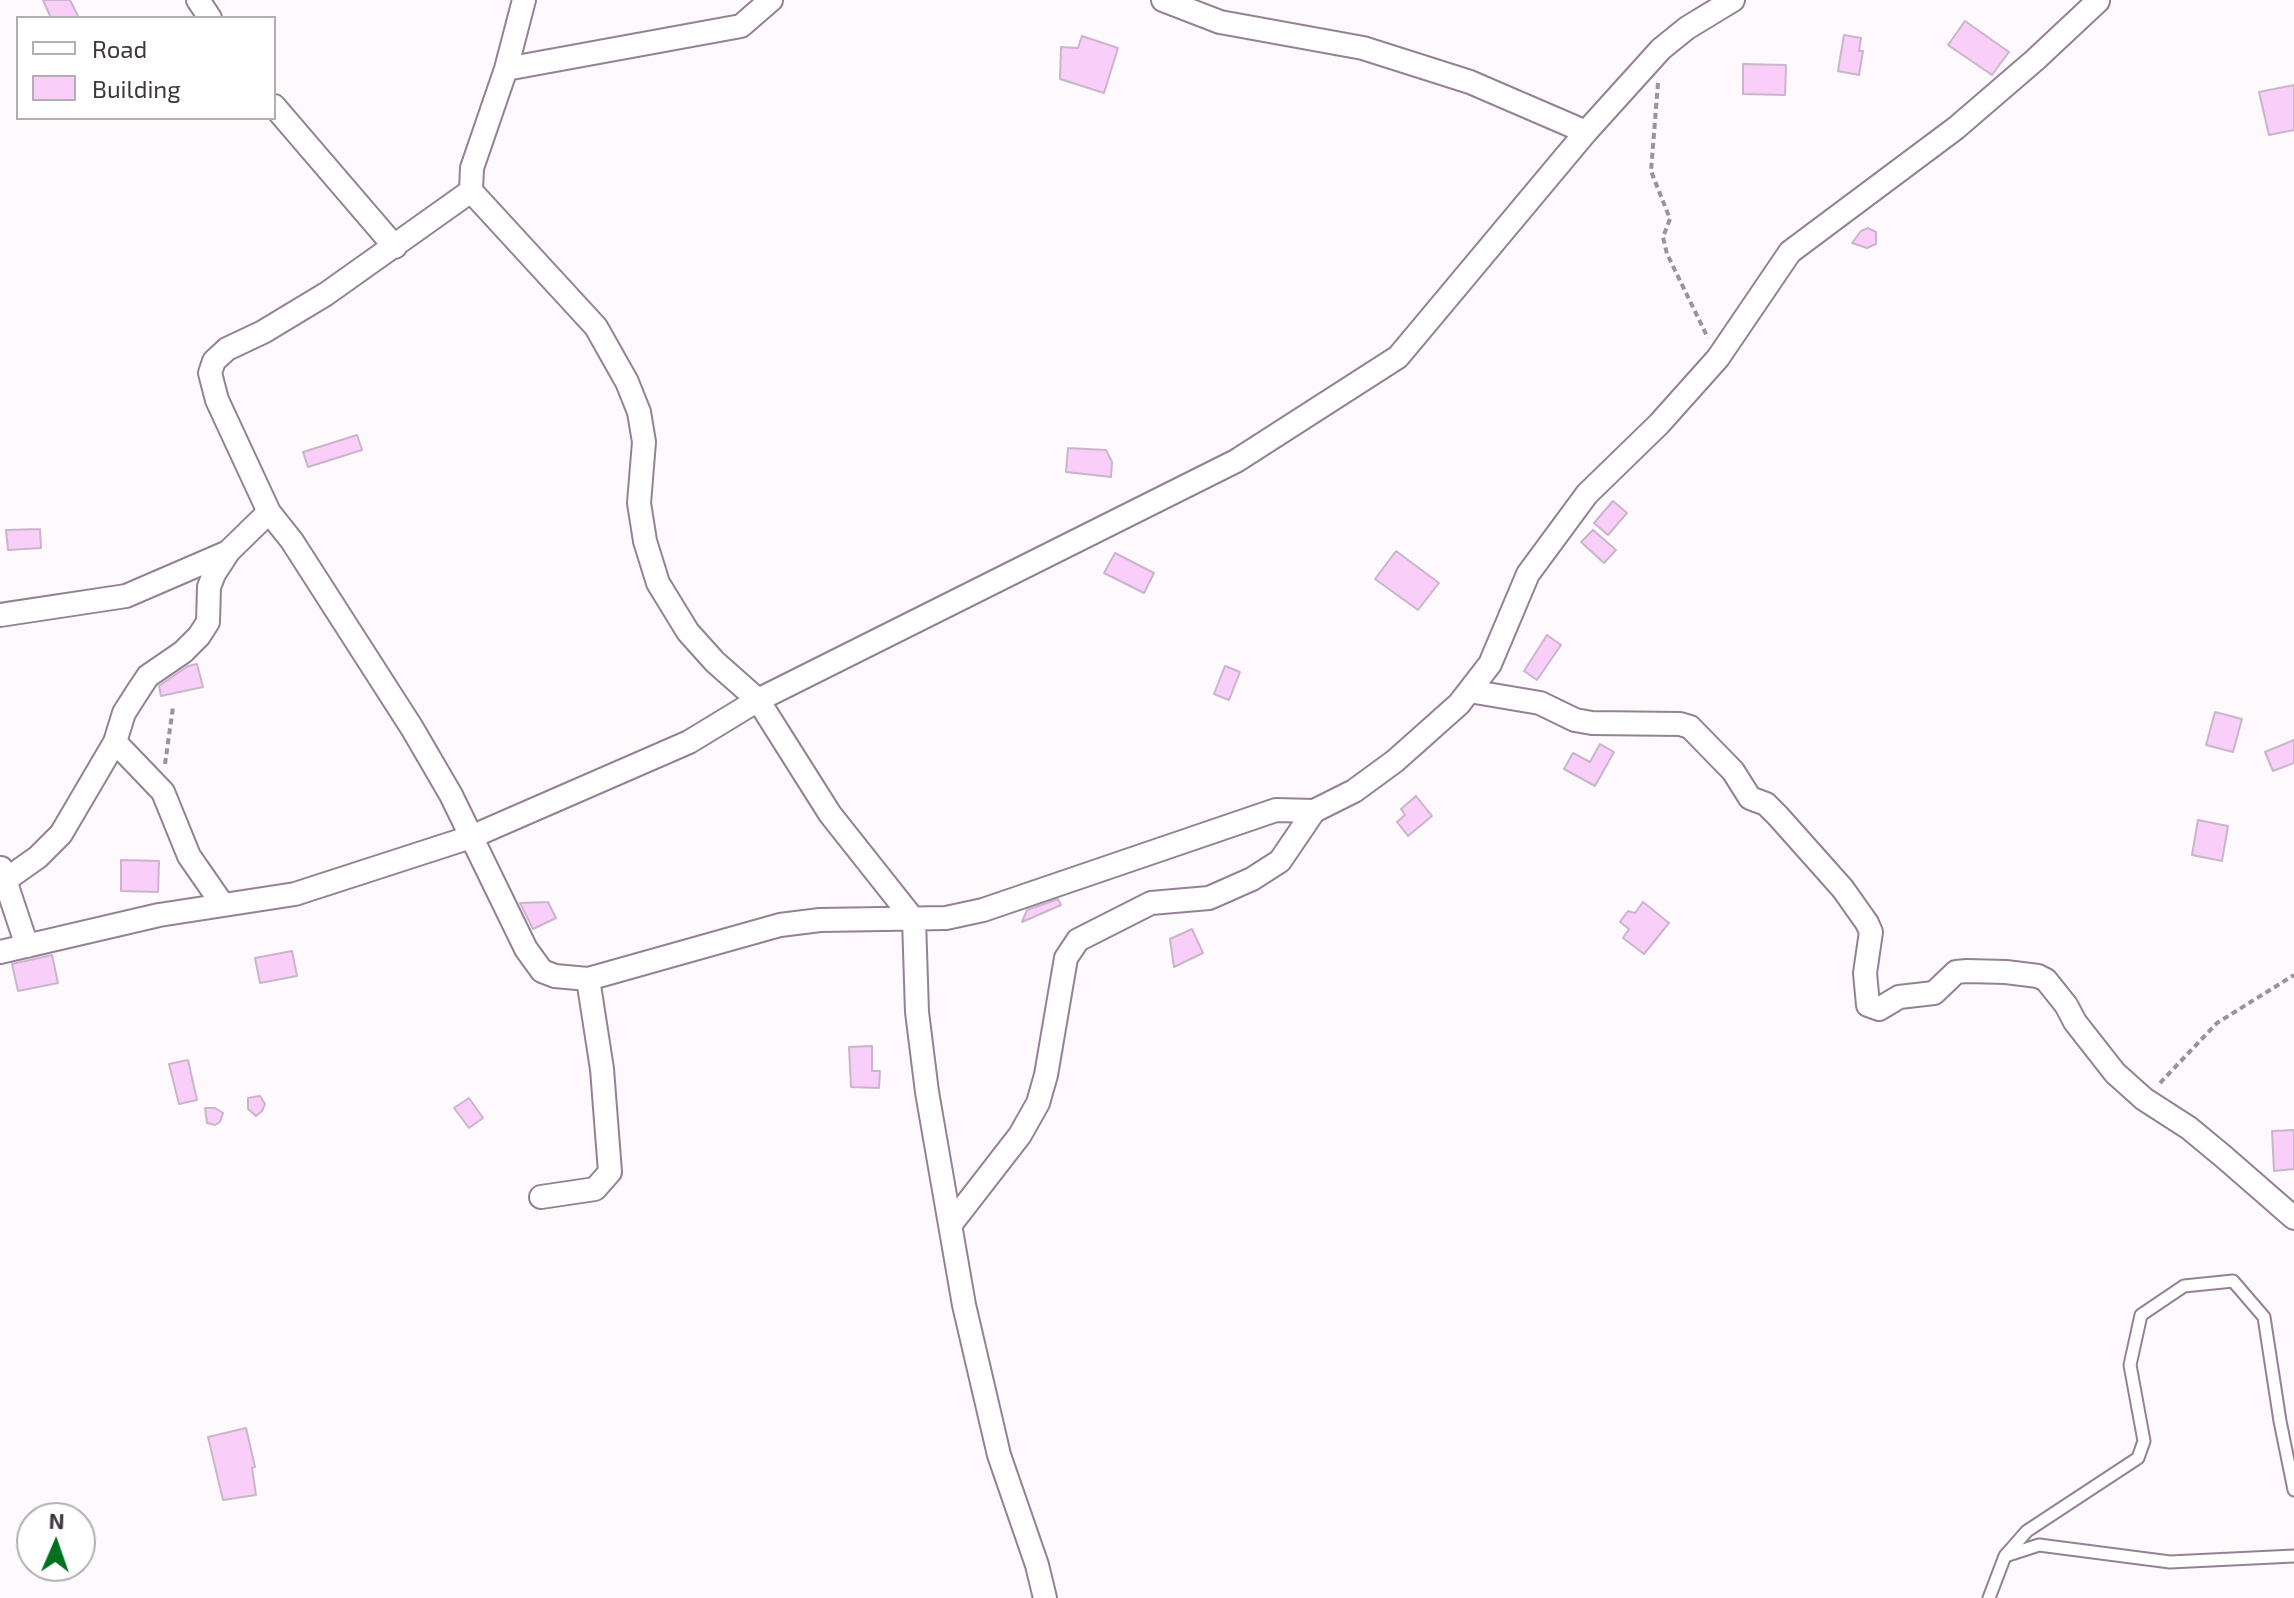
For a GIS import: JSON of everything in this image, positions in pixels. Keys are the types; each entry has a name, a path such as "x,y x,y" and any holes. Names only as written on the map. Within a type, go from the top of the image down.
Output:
{"street":[{"path":"524,0 506,69 472,168 471,191 596,327 614,356 639,412 644,442 639,503 645,541 658,583 688,632 715,662 758,700 830,814 914,920 921,1048 964,1305 999,1455 1037,1565 1045,1598"},
{"path":"506,69 741,26 771,0"},
{"path":"1163,0 1220,22 1363,48 1470,82 1586,132"},
{"path":"0,952 159,915 295,894 471,837 689,742 758,700 1236,461 1398,357 1586,132 1661,49 1687,28 1733,0"},
{"path":"471,191 395,247 292,315 227,349 214,361 210,373 217,400 269,512 292,541 412,728 471,837 526,949 542,971 555,976 588,979 780,925 820,920 946,918 983,910 1276,810 1314,811 1354,791 1395,761 1459,704 1490,664 1528,574 1587,494 1659,424 1718,358 1790,252 1956,128 2035,60 2096,0 2106,0"},
{"path":"276,108 395,247"},
{"path":"27,946 3,873 38,857 61,834 115,742 124,713 148,676 183,652 208,622 209,587 229,551 269,512"},
{"path":"0,615 126,596 229,551"},
{"path":"1469,691 1540,703 1575,720 1592,723 1680,724 1690,727 1733,771 1750,798 1766,804 1778,816 1843,889 1867,923 1871,932 1865,973 1868,1005 1879,1009 1899,997 1934,993 1956,972 2006,972 2038,976 2046,980 2066,1005 2075,1022 2115,1073 2144,1099 2189,1128 2294,1218"},
{"path":"115,742 163,792 189,856 223,905"},
{"path":"951,1224 1020,1135 1038,1103 1046,1075 1066,958 1078,940 1151,903 1209,898 1252,879 1280,861 1314,811"},
{"path":"541,1197 595,1189 610,1172 602,1069 588,979"}],"lane":[{"path":"1989,1598 2005,1556 2027,1531 2138,1458 2144,1441 2130,1365 2141,1315 2184,1286 2233,1281 2264,1317 2294,1490"},
{"path":"2005,1556 2039,1545 2170,1562 2294,1556"}],"path":[{"path":"1661,49 1651,171 1670,219 1663,237 1667,254 1718,358"},
{"path":"163,792 166,743 173,707"},
{"path":"2144,1099 2217,1023 2294,975"}],"building":[{"path":"43,0 70,0 78,16 50,16"},
{"path":"1965,21 2009,52 1992,75 1948,45"},
{"path":"1844,35 1861,38 1859,51 1863,51 1859,75 1838,71"},
{"path":"1082,36 1118,48 1104,93 1060,79 1061,47 1078,48"},
{"path":"1743,64 1786,65 1785,95 1743,94"},
{"path":"2294,85 2294,130 2269,135 2259,92"},
{"path":"1868,228 1876,232 1876,244 1867,248 1852,243 1861,231"},
{"path":"357,435 362,450 308,467 303,452"},
{"path":"1068,448 1106,450 1112,462 1111,477 1066,472"},
{"path":"1613,501 1627,513 1608,535 1594,523"},
{"path":"40,529 41,548 8,550 6,530"},
{"path":"1593,530 1616,550 1604,563 1581,542"},
{"path":"1396,551 1439,583 1418,610 1375,579"},
{"path":"1115,553 1154,573 1144,593 1104,573"},
{"path":"1547,635 1561,645 1537,680 1524,671"},
{"path":"197,664 203,687 161,696 159,686 188,666"},
{"path":"1225,666 1240,672 1229,700 1214,694"},
{"path":"2215,712 2242,719 2233,752 2206,745"},
{"path":"2294,740 2294,763 2273,771 2265,752"},
{"path":"1600,744 1614,752 1595,786 1564,769 1573,753 1590,762"},
{"path":"1416,796 1432,816 1408,836 1397,822 1405,815 1401,809"},
{"path":"2198,820 2228,826 2222,861 2192,855"},
{"path":"121,860 159,861 158,892 121,891"},
{"path":"1058,899 1061,905 1022,922 1027,910"},
{"path":"548,902 556,918 533,929 520,903"},
{"path":"1643,902 1669,923 1644,954 1623,938 1629,929 1620,922 1628,911 1635,913"},
{"path":"1192,929 1203,953 1174,967 1170,939"},
{"path":"292,951 297,976 260,983 255,958"},
{"path":"52,955 58,983 18,991 12,964"},
{"path":"872,1046 872,1071 880,1071 879,1088 851,1087 849,1047"},
{"path":"188,1060 197,1100 179,1104 169,1064"},
{"path":"260,1096 265,1104 256,1116 248,1109 248,1098"},
{"path":"469,1098 483,1118 469,1128 454,1108"},
{"path":"205,1108 215,1108 223,1113 220,1122 215,1125 207,1123"},
{"path":"2294,1130 2294,1169 2274,1171 2272,1131"},
{"path":"246,1428 255,1467 252,1468 256,1495 223,1500 208,1437"}]}
